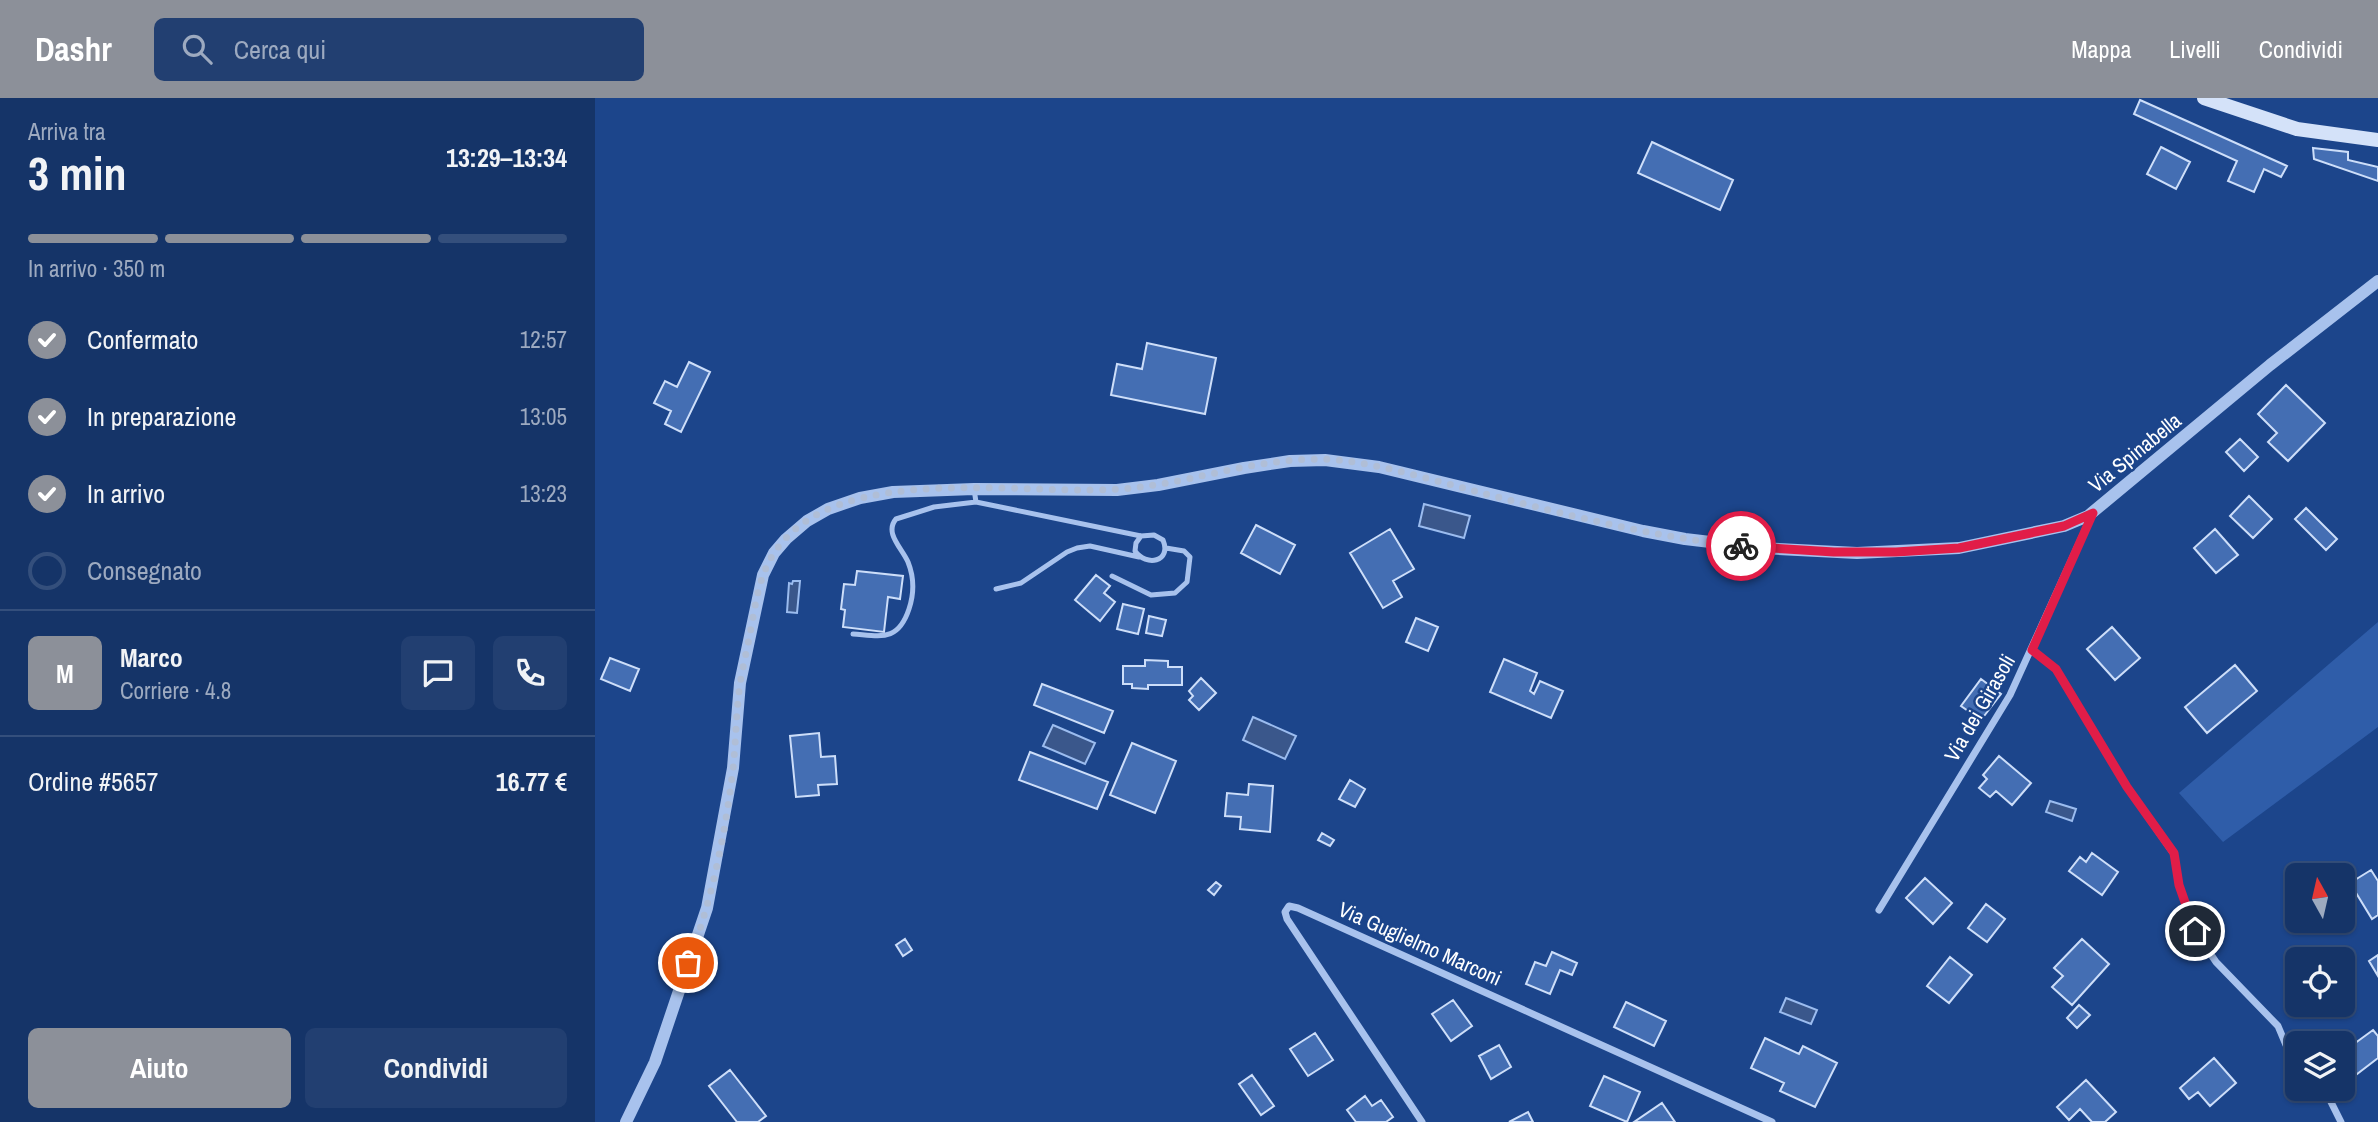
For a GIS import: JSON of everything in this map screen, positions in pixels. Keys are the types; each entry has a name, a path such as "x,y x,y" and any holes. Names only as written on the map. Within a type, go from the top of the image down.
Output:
{"main road":[{"path":"2204,98 2297,128 2378,140"}],"street":[{"name":"Via Spinabella","path":"625,1122 655,1062 707,908 733,768 740,683 759,587 768,563 781,544 814,516 836,506 881,494 974,488 1117,490 1280,463 1333,460 1379,467 1522,503 1685,539 1761,548 1834,552 1959,548 2064,526 2093,513 2270,365 2378,281"},
{"name":"Via dei Girasoli","path":"1879,910 2010,695 2093,513"},
{"path":"2032,650 2056,669 2127,787 2174,853 2179,885 2195,931 2216,962 2278,1026 2285,1043"},
{"name":"Via Guglielmo Marconi","path":"1422,1122 1287,919 1285,912 1289,906 1772,1122"},
{"path":"2330,1101 2341,1122"}],"lane":[{"path":"974,488 976,502"},
{"path":"853,634 884,636 898,630 905,620 912,599 912,579 908,563 891,526 896,519 935,507 976,502 1141,536 1154,535 1163,540 1166,548 1163,557 1156,561 1146,561 1090,546 1077,548 1021,583 996,589"},
{"path":"1139,557 1135,551 1141,536"},
{"path":"1112,576 1151,595 1175,593 1187,582 1190,557 1184,551 1166,548"}],"shaded area":[{"path":"1424,504 1470,516 1464,538 1419,526"},
{"path":"793,581 800,581 797,613 787,612 789,583 792,584"},
{"path":"2378,622 2378,727 2223,842 2179,793"},
{"path":"1253,717 1296,736 1285,759 1243,740"},
{"path":"1053,725 1095,743 1085,764 1043,746"},
{"path":"2050,801 2076,809 2072,821 2046,812"},
{"path":"1786,998 1817,1010 1811,1024 1780,1012"}],"building":[{"path":"2140,100 2287,166 2281,177 2264,169 2254,192 2228,181 2237,161 2134,114"},
{"path":"1652,142 1733,180 1720,210 1638,173"},
{"path":"2161,147 2190,162 2176,189 2147,174"},
{"path":"2313,148 2348,152 2348,160 2378,167 2378,181 2314,159"},
{"path":"1147,343 1216,358 1205,414 1111,395 1117,364 1142,369"},
{"path":"689,362 710,372 681,432 665,424 671,411 654,403 665,381 677,387"},
{"path":"2286,385 2325,423 2288,461 2268,442 2277,433 2258,414"},
{"path":"2240,439 2258,457 2244,471 2226,452"},
{"path":"2249,496 2272,519 2253,538 2230,516"},
{"path":"2306,508 2337,539 2326,550 2295,519"},
{"path":"1256,525 1295,545 1280,574 1241,553"},
{"path":"1390,529 1414,569 1393,581 1402,597 1383,608 1350,553"},
{"path":"2215,529 2238,555 2216,573 2194,548"},
{"path":"857,571 903,576 900,599 888,597 884,632 843,627 845,610 841,609 844,584 855,585"},
{"path":"1096,575 1110,586 1104,593 1115,602 1100,621 1075,600"},
{"path":"1123,604 1144,609 1138,634 1117,629"},
{"path":"1149,616 1166,620 1162,636 1146,633"},
{"path":"1416,618 1438,627 1428,651 1406,642"},
{"path":"2112,627 2140,658 2115,680 2087,649"},
{"path":"610,658 639,669 630,691 601,679"},
{"path":"1504,659 1537,673 1530,691 1534,694 1540,681 1563,691 1551,718 1490,692"},
{"path":"1145,660 1168,661 1168,667 1182,667 1182,685 1148,685 1148,689 1132,688 1132,684 1123,684 1123,666 1145,666"},
{"path":"2235,665 2257,691 2207,733 2185,707"},
{"path":"1201,678 1216,693 1199,710 1189,700 1193,696 1189,691"},
{"path":"1981,679 2001,694 1981,720 1961,706"},
{"path":"1042,684 1113,711 1104,733 1034,705"},
{"path":"819,733 821,757 835,756 837,784 818,785 819,795 796,797 790,736"},
{"path":"1132,743 1176,761 1155,813 1110,795"},
{"path":"1030,752 1108,782 1097,809 1019,780"},
{"path":"1999,756 2031,783 2012,805 1996,791 1990,797 1979,788 1987,779 1983,775"},
{"path":"1350,780 1365,789 1355,807 1339,799"},
{"path":"1249,784 1273,786 1270,832 1240,829 1241,817 1225,816 1227,793 1248,795"},
{"path":"1322,833 1334,840 1330,846 1318,840"},
{"path":"2092,853 2118,872 2102,895 2069,871 2080,857 2086,862"},
{"path":"2371,870 2378,881 2378,915 2372,919 2355,891 2355,880"},
{"path":"1925,878 1952,903 1933,924 1906,898"},
{"path":"1216,882 1221,886 1214,895 1208,890"},
{"path":"1986,904 2005,919 1987,942 1968,928"},
{"path":"905,939 912,950 903,956 896,945"},
{"path":"2082,939 2109,964 2072,1005 2052,987 2063,976 2054,968"},
{"path":"1552,952 1577,963 1572,975 1560,970 1550,994 1526,984 1535,962 1546,966"},
{"path":"2378,955 2378,976 2369,961"},
{"path":"1950,957 1972,975 1949,1003 1927,986"},
{"path":"1453,1000 1472,1026 1451,1041 1432,1014"},
{"path":"1626,1002 1666,1021 1654,1046 1614,1027"},
{"path":"2079,1005 2090,1015 2077,1028 2067,1018"},
{"path":"2373,1030 2378,1036 2378,1058 2355,1076 2355,1043"},
{"path":"1315,1033 1333,1060 1308,1076 1290,1049"},
{"path":"1765,1038 1799,1054 1803,1046 1837,1063 1815,1107 1780,1091 1784,1083 1751,1068"},
{"path":"1499,1045 1511,1067 1491,1079 1479,1056"},
{"path":"2214,1058 2236,1083 2210,1106 2198,1092 2189,1099 2180,1088"},
{"path":"730,1070 766,1116 758,1122 737,1122 709,1086"},
{"path":"1252,1075 1274,1106 1261,1115 1239,1084"},
{"path":"1604,1076 1640,1092 1627,1122 1590,1106"},
{"path":"2086,1080 2116,1112 2105,1122 2092,1122 2080,1109 2069,1120 2057,1107"},
{"path":"1365,1096 1372,1106 1381,1100 1393,1117 1386,1122 1356,1122 1347,1110"},
{"path":"1662,1103 1675,1122 1634,1122"},
{"path":"1528,1112 1533,1122 1509,1122"}],"way so far":[{"path":"688,963 707,908 724,823 733,768 740,683 759,587 768,563 781,544 807,521 828,509 860,498 893,492 974,488 1117,490 1275,463 1333,460 1379,467 1643,531 1741,546"}],"route":[{"path":"1741,546 1834,552 1959,548 2064,526 2093,513 2032,650 2056,669 2127,787 2174,853 2179,885 2195,931"}]}
